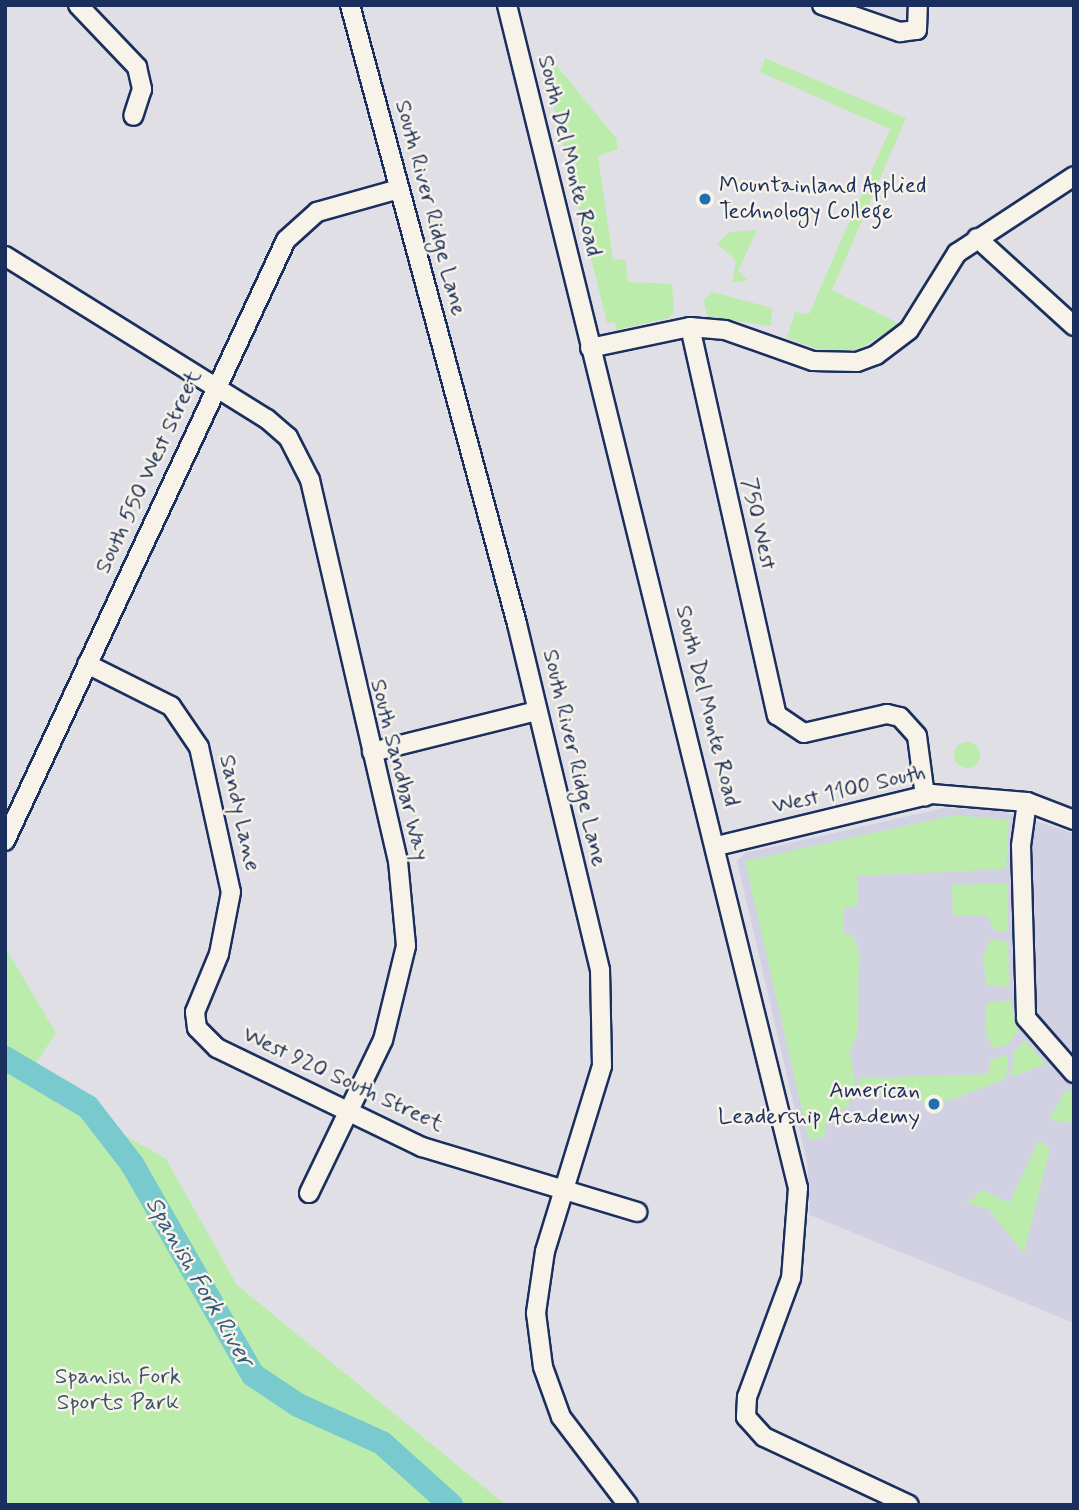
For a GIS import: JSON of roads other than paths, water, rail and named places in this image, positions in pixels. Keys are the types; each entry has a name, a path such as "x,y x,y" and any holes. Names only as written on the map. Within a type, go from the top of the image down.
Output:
{"street":[{"path":"78,5 136,67 142,89 133,117"},
{"name":"South River Ridge Lane","path":"350,5 537,711 600,970 606,1033 539,1282 543,1367 561,1418 628,1505"},
{"name":"South Del Monte Road","path":"507,5 590,348 717,846 798,1188 791,1278 747,1397 746,1417 764,1437 909,1505"},
{"path":"822,5 872,26 917,30 918,5"},
{"path":"590,348 690,327 725,330 813,361 846,363 876,355 909,330 943,267 976,238 1074,176"},
{"name":"South 550 West Street","path":"5,841 286,240 317,212 399,189"},
{"path":"976,238 1074,326"},
{"name":"South Sandbar Way","path":"5,256 267,419 302,457 398,861 406,946 394,1012 309,1193"},
{"name":"750 West","path":"690,327 776,715 790,728 804,733 887,714 910,724 925,796"},
{"name":"Sandy Lane","path":"87,664 171,706 198,747 231,892 219,954 195,1012 197,1028"},
{"path":"372,752 537,711"},
{"name":"West 1100 South","path":"717,846 925,796 968,793 1027,802 1074,820"},
{"path":"1027,802 1021,846 1026,1018 1074,1073"},
{"name":"West 920 South Street","path":"197,1028 217,1048 346,1113 422,1147 565,1188 637,1212"}],"waterway":[{"name":"Spanish Fork River","path":"5,1058 88,1107 132,1164 253,1375 298,1405 382,1443 451,1505"}],"place":[{"name":"Mountainland Applied Technology College","path":"705,199"},
{"name":"American Leadership Academy","path":"934,1104"}],"park label":[{"name":"Spanish Fork Sports Park","path":"118,1390"}]}
